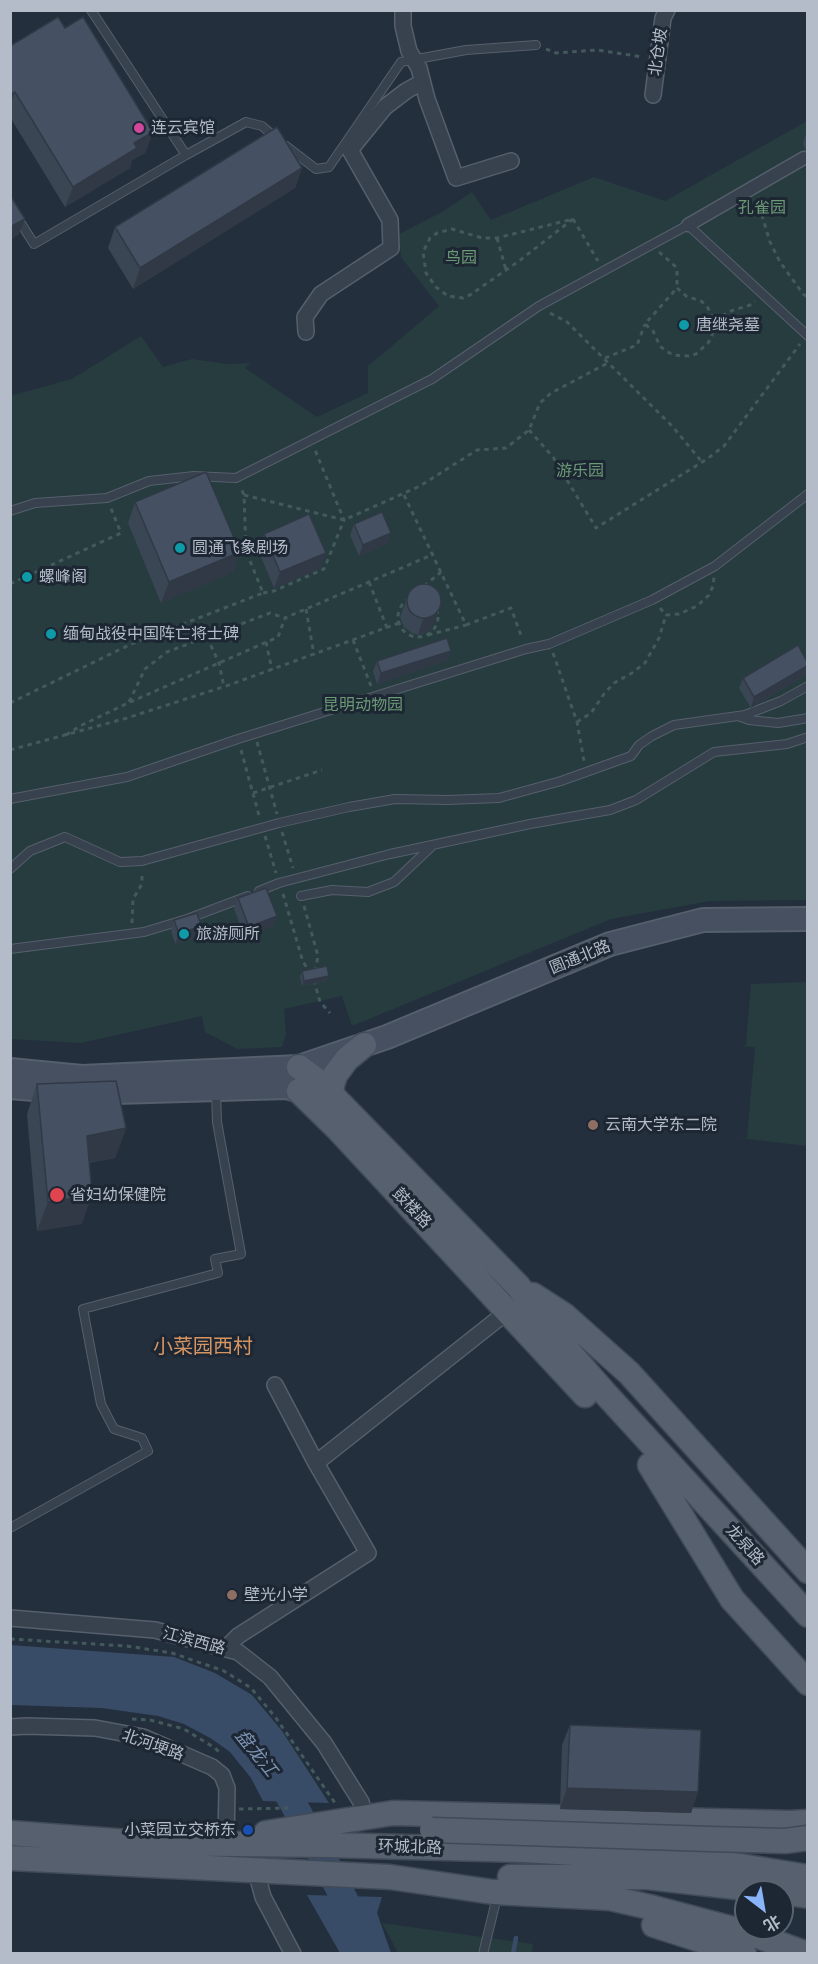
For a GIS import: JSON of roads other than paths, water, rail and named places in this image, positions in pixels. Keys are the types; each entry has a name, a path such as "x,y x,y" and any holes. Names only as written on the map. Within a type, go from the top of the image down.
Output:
{"main road":[{"name":"圆通北路","path":"300,1080 364,1045 610,944 703,920 807,919"},
{"path":"338,1129 331,1108 335,1075 340,1066 364,1045"},
{"path":"10,1070 82,1077 300,1080"},
{"path":"10,1087 81,1093 216,1089 300,1080"},
{"name":"鼓楼路","path":"300,1080 331,1095 518,1286 562,1344 682,1477"},
{"name":"鼓楼路","path":"300,1080 338,1129 650,1465"},
{"path":"518,1286 584,1349 631,1399 736,1515 807,1598"},
{"path":"518,1286 564,1315 628,1373 807,1571"},
{"path":"650,1465 716,1541 765,1614 807,1660"},
{"path":"650,1465 732,1599 807,1683"},
{"name":"龙泉路","path":"682,1477 807,1615"},
{"name":"龙泉路","path":"716,1541 807,1634"},
{"path":"270,1828 356,1820 393,1813 807,1822"},
{"path":"698,1821 757,1832 807,1846"},
{"name":"环城北路","path":"10,1833 141,1843 232,1844 270,1828 328,1845 523,1850 710,1861 807,1877"},
{"path":"328,1845 432,1830 720,1839 807,1838"},
{"path":"10,1858 390,1877 493,1892 610,1898 752,1934 807,1953"},
{"name":"环城北路","path":"390,1877 647,1876 734,1886"},
{"path":"390,1877 495,1905 608,1914 673,1929 744,1953"}],"street":[{"path":"403,10 403,26 412,59 418,68 456,178 511,161"},
{"name":"北仓坡","path":"652,95 663,18 668,10"},
{"path":"306,332 305,317 321,294 391,248 390,220 350,150 385,107 422,82"},
{"path":"688,225 804,158"},
{"path":"316,1462 508,1311"},
{"path":"225,1649 238,1636 368,1553 275,1385"},
{"name":"江滨西路","path":"10,1617 155,1630 238,1652 270,1677 324,1743 361,1802 356,1820"},
{"name":"北河埂路","path":"10,1727 95,1728 143,1737 212,1767 222,1775 227,1788 232,1844"},
{"path":"258,1869 263,1897 293,1953"}],"lane":[{"path":"91,10 186,155"},
{"path":"10,206 34,244 246,122 262,126 316,169 329,167 401,62 466,50 536,45"},
{"path":"10,511 35,503 107,498 149,481 194,476 236,478 432,379 539,306 688,225 807,336"},
{"path":"10,799 127,777 238,739 526,649 549,644 652,600 715,566 807,494"},
{"path":"10,868 30,851 65,837 120,862 141,861 279,823 395,799 499,798 561,781 631,756 639,745 674,725 745,715 781,701 807,686"},
{"path":"737,716 749,720 778,723 807,718"},
{"path":"10,949 144,932 187,919 279,883 390,854 610,810 636,800 714,753 787,744 807,737"},
{"path":"301,896 332,890 368,892 394,882 433,845"},
{"path":"10,1528 148,1451 142,1438 114,1429 101,1404 83,1309 218,1273 215,1259 241,1254 217,1122 216,1089"},
{"path":"483,1953 495,1905"}],"water":[{"path":"10,1645 174,1657 215,1673 252,1695 282,1731 329,1803 263,1801 251,1778 230,1752 184,1724 158,1716 102,1708 11,1705"},
{"path":"307,1895 382,1897 377,1913 391,1953 340,1953"}],"waterway":[{"name":"盘龙江","path":"271,1771 286,1791 324,1859 372,1954"},
{"path":"513,1954 516,1938"}],"place":[{"name":"连云宾馆","path":"139,128"},
{"name":"唐继尧墓","path":"684,325"},
{"name":"圆通飞象剧场","path":"180,548"},
{"name":"螺峰阁","path":"27,577"},
{"name":"缅甸战役中国阵亡将士碑","path":"51,634"},
{"name":"旅游厕所","path":"184,934"},
{"name":"云南大学东二院","path":"593,1125"},
{"name":"省妇幼保健院","path":"57,1195"},
{"name":"壁光小学","path":"232,1595"},
{"name":"小菜园立交桥东","path":"248,1830"}],"district":[{"name":"小菜园西村","path":"203,1347"}],"park label":[{"name":"孔雀园","path":"762,208"},
{"name":"鸟园","path":"461,258"},
{"name":"游乐园","path":"580,471"},
{"name":"昆明动物园","path":"363,705"}]}
